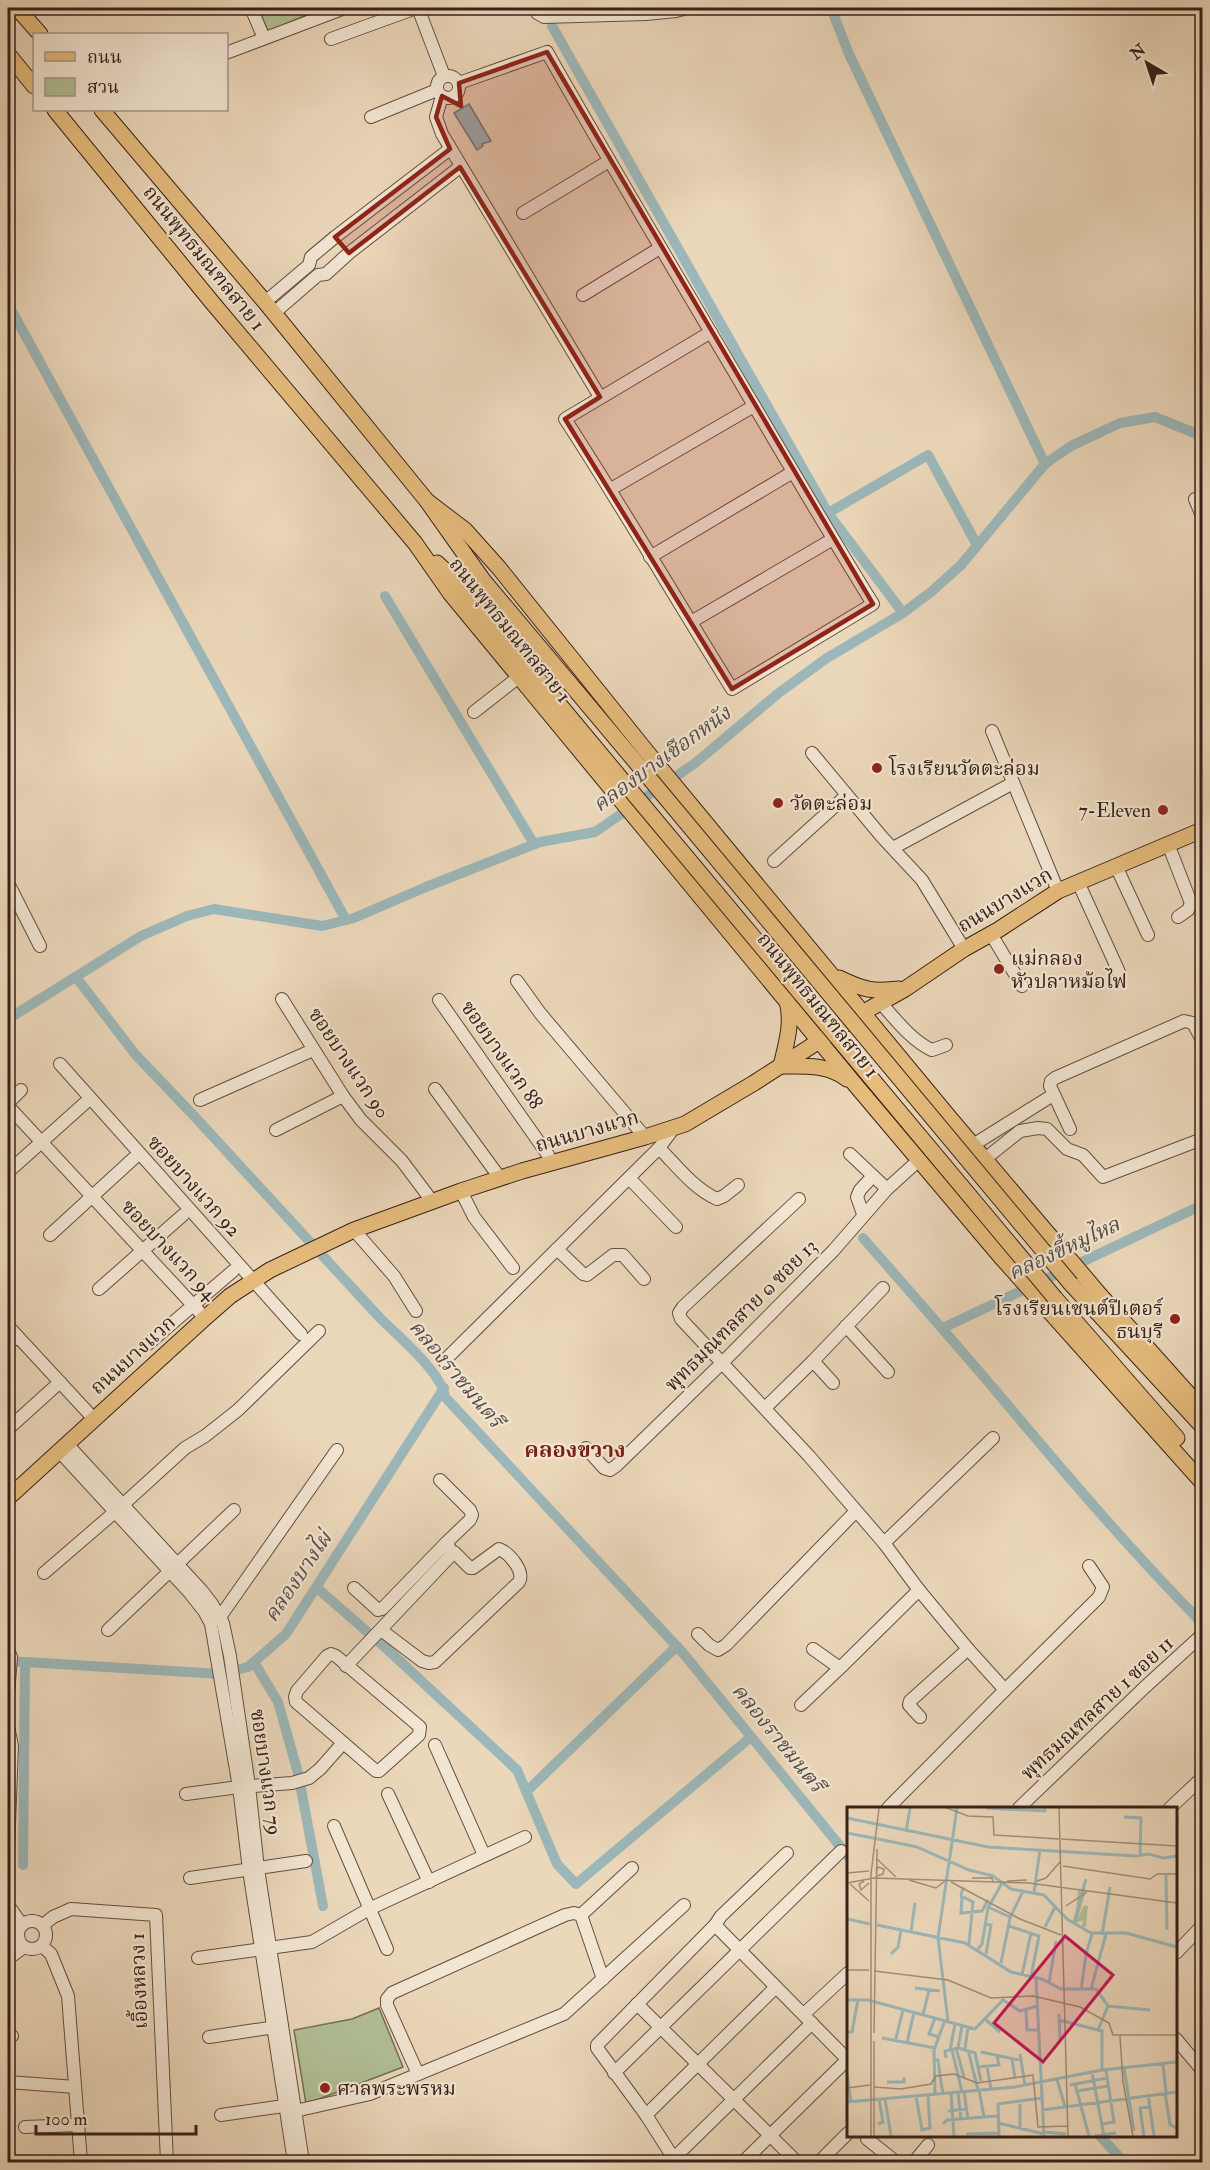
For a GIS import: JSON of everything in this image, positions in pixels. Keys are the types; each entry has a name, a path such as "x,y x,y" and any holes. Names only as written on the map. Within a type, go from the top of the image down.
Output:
{"main road":[{"path":"17,8 38,33"},
{"path":"8,54 33,85"},
{"name":"ถนนพุทธมณฑลสาย 1","path":"56,111 211,301 415,543 450,593 858,1088 1051,1315 1203,1482"},
{"name":"ถนนพุทธมณฑลสาย 1","path":"103,111 269,308 427,501 483,580 1071,1284 1203,1426"},
{"name":"ถนนพุทธมณฑลสาย 1","path":"427,501 465,530 498,568 647,752 973,1145 1100,1295 1203,1409"},
{"name":"ถนนพุทธมณฑลสาย 1","path":"415,543 459,584 1055,1298 1203,1468"},
{"name":"ถนนบางแวก","path":"10,1491 63,1447 205,1318 252,1281 284,1262 348,1233 461,1191 673,1129 699,1116 781,1066 1058,891 1203,830"},
{"path":"749,954 791,989 809,992 816,986 814,964 776,906"},
{"path":"833,975 862,989 880,991 905,989"},
{"path":"786,999 789,1029 781,1066 824,1068 838,1072 858,1088"},
{"path":"882,1116 861,1077 859,1068 866,1058 877,1055 887,1056 926,1088"}],"street":[{"path":"251,8 264,38"},
{"path":"228,52 345,8"},
{"path":"331,39 417,8 444,76"},
{"path":"534,8 537,14 544,18 600,11 646,14 687,8"},
{"path":"459,83 547,52 660,248 711,332 833,539 873,604 732,689 650,557 611,489 565,419 711,332"},
{"path":"440,93 448,98 454,96 459,90 459,83 452,76 444,76 438,83 440,93 436,117 442,134 600,397"},
{"path":"371,117 440,93"},
{"path":"269,308 309,265 311,257 450,149"},
{"path":"523,213 609,161"},
{"path":"269,308 318,275 326,274 349,253 460,167"},
{"path":"335,237 349,253"},
{"path":"583,296 660,248"},
{"path":"611,489 754,406"},
{"path":"650,557 793,472"},
{"path":"1195,499 1203,516"},
{"path":"691,622 833,539"},
{"path":"474,712 520,676"},
{"path":"992,731 1058,891"},
{"path":"812,753 922,879 964,949"},
{"path":"893,848 1013,783"},
{"path":"774,861 847,795"},
{"path":"1168,844 1191,903 1188,910 1178,917"},
{"path":"1116,866 1148,935"},
{"path":"1078,882 1119,972"},
{"path":"8,883 40,946"},
{"path":"992,934 1022,986"},
{"path":"517,981 540,1013 645,1137"},
{"name":"ซอยบางแวก 90","path":"282,999 343,1096 365,1125 412,1173 432,1201"},
{"name":"ซอยบางแวก 88","path":"439,1000 548,1155 550,1164"},
{"path":"880,1003 926,1047 932,1050 946,1045"},
{"path":"1070,1129 1050,1086 1051,1081 1055,1078 1184,1021 1193,1023 1203,1041"},
{"path":"200,1100 313,1050"},
{"name":"ซอยบางแวก 92","path":"60,1064 301,1334"},
{"path":"435,1089 501,1178"},
{"path":"8,1105 21,1090"},
{"path":"973,1145 1053,1095"},
{"path":"276,1130 343,1096"},
{"path":"8,1172 85,1103"},
{"name":"ซอยบางแวก 94","path":"8,1105 205,1318"},
{"path":"444,1361 659,1148 673,1129"},
{"path":"985,1159 1020,1131 1047,1129 1067,1149 1083,1155 1103,1177 1203,1138"},
{"path":"659,1148 700,1189 717,1199 738,1185"},
{"path":"850,1154 887,1189"},
{"path":"50,1235 134,1158"},
{"name":"พุทธมณฑลสาย ๑ ซอย 13","path":"586,1448 604,1468 610,1470 723,1362 833,1251 887,1189 919,1160"},
{"path":"863,1214 857,1197 860,1190 873,1176"},
{"path":"629,1178 676,1227"},
{"path":"461,1191 474,1217 513,1268"},
{"path":"799,1199 683,1307 679,1313 681,1319 765,1408 884,1543 919,1590 1005,1690"},
{"path":"99,1289 183,1215"},
{"path":"348,1233 393,1275 416,1311"},
{"path":"557,1249 583,1274 587,1275 613,1255 623,1255 644,1279"},
{"path":"148,1344 233,1271"},
{"path":"765,1408 883,1288"},
{"path":"8,1326 12,1340 60,1382 94,1419"},
{"path":"846,1326 888,1372"},
{"path":"44,1573 185,1448 205,1436 238,1410 319,1331"},
{"path":"813,1361 833,1383"},
{"path":"8,1429 60,1382"},
{"path":"884,1543 993,1438"},
{"name":"ซอยบางแวก 79","path":"63,1447 174,1568 211,1623 221,1684 244,1786"},
{"path":"220,1617 337,1450"},
{"path":"346,1666 377,1634 450,1548 470,1520 472,1515 470,1510 440,1480"},
{"path":"108,1630 234,1510"},
{"path":"698,1634 718,1650 726,1645 856,1511"},
{"path":"354,1588 378,1610 381,1609 450,1548"},
{"path":"377,1634 422,1660 429,1663 435,1662 522,1577 521,1572 504,1551 499,1549 470,1568 450,1548"},
{"path":"890,1807 1099,1597 1103,1587 1089,1566"},
{"name":"ซอยบางแวก 79","path":"174,1568 202,1591 220,1617 225,1631 233,1679 254,1869 291,2107 303,2163"},
{"path":"801,1705 919,1590"},
{"name":"พุทธมณฑลสาย 1 ซอย 11","path":"1021,1807 1145,1687 1203,1635"},
{"path":"813,1649 837,1666 842,1666"},
{"path":"920,1717 909,1705 910,1701 968,1649"},
{"path":"8,1650 11,1657 8,1695"},
{"path":"327,1656 336,1656 346,1666 420,1727 421,1732 379,1771 376,1771 296,1702 297,1691 327,1656"},
{"path":"8,1726 12,1746 8,1851"},
{"path":"186,1794 244,1786 292,1783 309,1778 343,1743"},
{"path":"435,1745 484,1855"},
{"path":"1172,1807 1203,1778"},
{"path":"388,1794 429,1882"},
{"path":"334,1826 387,1949"},
{"path":"198,1958 312,1942 369,1909 525,1837"},
{"path":"614,2073 841,1851"},
{"path":"787,1853 721,1916 715,1925 597,2045 597,2048 646,2115 675,2160 735,2100 847,1975"},
{"path":"190,1878 306,1861"},
{"path":"581,1915 632,1868"},
{"path":"8,1905 22,1924"},
{"path":"221,2115 362,2096 564,2014 684,1905"},
{"name":"เอิ้องหลวง 1","path":"43,1925 53,1917 72,1909 156,1916 167,2163"},
{"path":"418,2074 387,2005 387,1999 392,1993 565,1915 574,1913 581,1915"},
{"path":"581,1915 603,1979"},
{"path":"35,1920 43,1925 47,1938 42,1946 33,1949 24,1947 20,1943 18,1934 22,1924 35,1920"},
{"path":"715,1925 846,2054 743,2163"},
{"path":"1177,1952 1203,1926"},
{"path":"42,1946 51,1954 68,1996 81,2163"},
{"path":"8,1959 24,1947"},
{"path":"646,2115 776,1987"},
{"path":"637,2004 699,2063 797,2163"},
{"path":"209,2037 279,2027"},
{"path":"1177,2040 1203,2070"},
{"path":"8,2082 75,2087"},
{"name":"ซอยบางแวก 79","path":"291,2107 294,2163"},
{"path":"25,2127 78,2125"},
{"path":"819,2163 847,2135"},
{"path":"867,2139 896,2163"},
{"path":"914,2163 928,2145"}],"highlighted area":[{"path":"547,52 873,604 732,689 565,419 600,397 460,167 349,253 335,237 450,149 436,117 442,96 461,106 459,83"}],"green space":[{"path":"258,8 306,8 309,14 268,31"},
{"path":"379,2008 403,2067 306,2104 294,2030 352,2019"}],"water":[{"path":"469,104 491,141 482,144 483,146 477,150 454,113"}],"waterway":[{"path":"831,8 849,54 1045,464"},
{"path":"552,26 828,513 903,613"},
{"path":"8,304 346,920"},
{"name":"คลองบางเชือกหนัง","path":"8,1019 141,936 187,916 214,909 322,926 354,918 540,842 595,832 694,764 780,692 827,658 903,613 931,592 961,565 1045,464 1071,446 1120,423 1155,417 1202,436"},
{"path":"828,513 928,455 977,545"},
{"path":"385,596 534,844"},
{"name":"คลองราชมนตรี","path":"76,977 135,1054 380,1318 418,1355 436,1377 445,1397 683,1653 847,1855"},
{"name":"คลองขี้หมูไหล","path":"943,1328 1202,1205"},
{"path":"863,1238 1102,1515 1202,1623"},
{"name":"คลองบางไผ่","path":"8,1661 221,1674 248,1667 286,1634 444,1388"},
{"path":"316,1587 388,1650 517,1770 557,1864 576,1884 751,1737"},
{"path":"526,1792 677,1646"},
{"path":"254,1662 278,1702 298,1773 323,1906"},
{"path":"23,1865 25,1663"},
{"name":"คลองราชมนตรี","path":"1101,2137 1124,2162"}],"place":[{"name":"โรงเรียนวัดตะล่อม","path":"877,768"},
{"name":"วัดตะล่อม","path":"778,803"},
{"name":"7-Eleven","path":"1163,810"},
{"name":"แม่กลอง หัวปลาหม้อไฟ","path":"999,969"},
{"name":"โรงเรียนเซนต์ปีเตอร์ ธนบุรี","path":"1175,1319"},
{"name":"ศาลพระพรหม","path":"325,2088"}],"district":[{"name":"คลองขวาง","path":"575,1450"}]}
